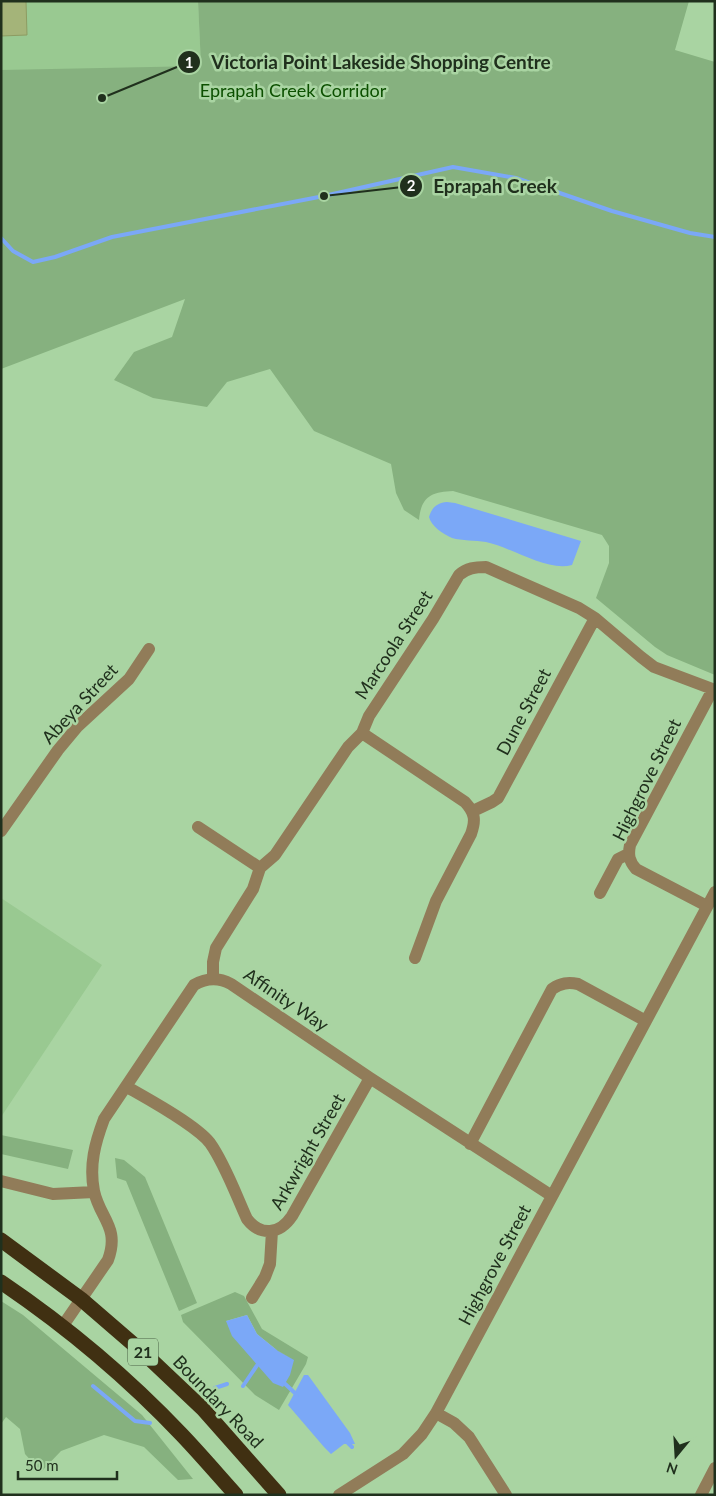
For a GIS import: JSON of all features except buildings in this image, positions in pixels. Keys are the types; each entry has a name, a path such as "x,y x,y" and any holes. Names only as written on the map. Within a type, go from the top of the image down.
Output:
{"highway":[{"name":"Boundary Road","path":"1,1240 81,1299 147,1356 203,1409 279,1495"},
{"name":"21","path":"1,1282 62,1326 130,1384 182,1434 236,1495"}],"street":[{"name":"Marcoola Street","path":"213,979 213,962 216,948 253,889 260,868 275,855 348,747 362,733 369,716 380,698 433,619 459,575 465,570 486,567 579,608 595,618 654,667 714,690"},
{"name":"Dune Street","path":"473,811 498,798 595,618"},
{"name":"Abeya Street","path":"1,831 58,750 78,726 129,679 149,649"},
{"name":"Highgrove Street","path":"707,906 636,869 630,862 628,854 630,846 714,690"},
{"path":"362,733 465,802 473,811 475,823 471,834 436,901 415,958"},
{"path":"198,827 260,868"},
{"path":"600,893 618,859 628,854"},
{"name":"Highgrove Street","path":"340,1495 403,1454 422,1434 436,1413 715,892"},
{"path":"62,1326 108,1260 112,1248 112,1234 94,1192 92,1172 95,1143 104,1119 194,985 203,980 213,979"},
{"name":"Affinity Way","path":"213,979 223,980 231,984 370,1078 552,1196"},
{"path":"470,1144 552,989 560,984 569,982 578,984 646,1021"},
{"name":"Arkwright Street","path":"127,1086 198,1131 209,1142 247,1219 254,1227 272,1231 283,1229 292,1216 370,1078"},
{"path":"1,1181 53,1194 94,1192"},
{"path":"252,1298 265,1277 270,1264 272,1231"},
{"path":"436,1413 454,1423 469,1437 506,1495"},
{"path":"701,1495 715,1468"}],"shaded area":[{"path":"1,1 198,1 201,66 1,136"},
{"path":"1,898 102,965 1,1117"}],"green space":[{"name":"Eprapah Creek Corridor","path":"198,1 689,1 675,50 715,62 715,675 667,655 596,598 609,563 609,546 602,535 453,491 428,497 422,506 419,520 404,510 396,493 391,464 314,431 270,369 227,382 207,407 153,398 114,380 134,352 172,337 185,299 1,369 1,70 201,66"},
{"path":"1,1135 73,1150 68,1169 1,1154"},
{"path":"115,1158 124,1160 145,1177 197,1303 179,1311 126,1181 117,1178"},
{"path":"235,1292 244,1296 262,1329 308,1357 306,1364 279,1410 255,1395 183,1322 181,1315","holes":["247,1315 257,1334 277,1350 226,1321"]},
{"path":"1,1301 23,1315 142,1415 193,1479 178,1480 144,1447 104,1435 61,1451 41,1472 25,1454 20,1429 6,1417 1,1424"}],"water":[{"path":"447,502 581,541 572,565 552,565 482,541 452,538 435,527 429,517 435,506"},
{"path":"247,1315 257,1334 278,1351 294,1360 290,1375 283,1387 273,1383 232,1336 226,1321"},
{"path":"304,1375 308,1375 350,1433 355,1444 344,1444 331,1454 288,1405"}],"waterway":[{"path":"1,238 13,251 33,262 55,257 112,237 324,196 453,167 516,178 612,211 690,233 715,237"},
{"path":"243,1386 260,1361"},
{"path":"282,1381 297,1395"},
{"path":"215,1388 227,1384"},
{"path":"93,1386 135,1421 150,1423"},
{"path":"346,1441 352,1447"}],"place":[{"name":"Victoria Point Lakeside Shopping Centre","path":"102,98"},
{"name":"Eprapah Creek","path":"324,196"}]}
